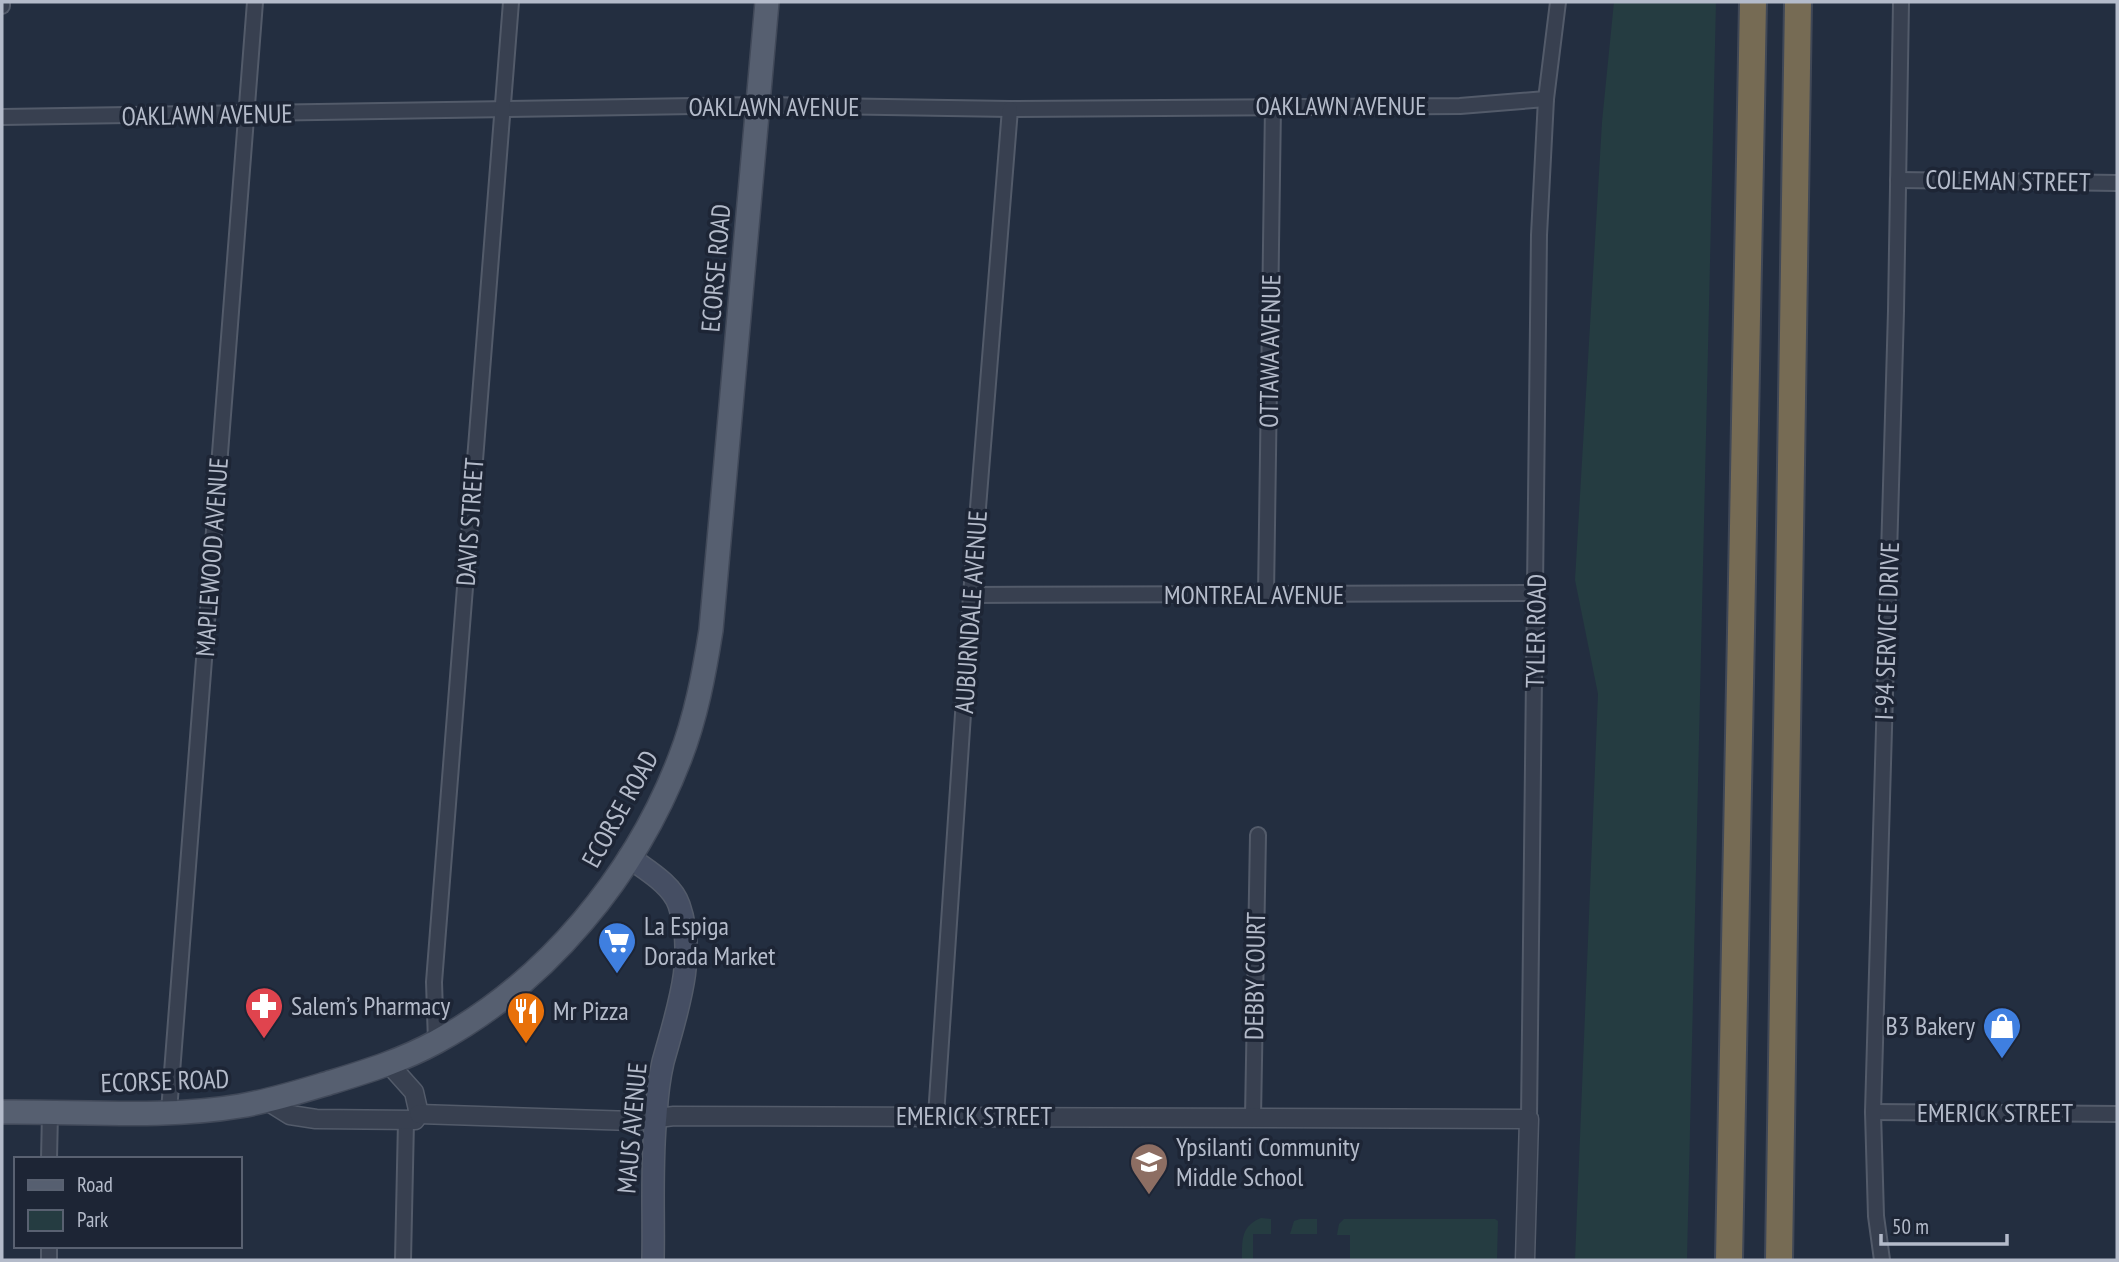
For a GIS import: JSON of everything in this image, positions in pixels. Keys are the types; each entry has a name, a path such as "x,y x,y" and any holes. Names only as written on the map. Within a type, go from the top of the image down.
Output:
{"highway":[{"path":"1729,1260 1753,2"},
{"path":"1779,1260 1798,2"}],"main road":[{"name":"ECORSE ROAD","path":"2,1112 205,1110 299,1092 389,1064 436,1042 520,983 560,946 603,896 658,809 677,767 704,676 711,630 767,2"},
{"name":"MAUS AVENUE","path":"629,858 657,878 678,901 685,925 687,947 677,1015 662,1065 656,1117 653,1260"}],"street":[{"name":"MAPLEWOOD AVENUE","path":"169,1111 255,2"},
{"name":"DAVIS STREET","path":"436,1042 434,982 511,2"},
{"name":"TYLER ROAD","path":"1525,1260 1539,235 1546,99 1559,2"},
{"name":"I-94 SERVICE DRIVE","path":"1882,1260 1876,1216 1873,1112 1896,311 1901,2"},
{"name":"OAKLAWN AVENUE","path":"2,117 758,105 1010,109 1460,106 1546,99"},
{"name":"OTTAWA AVENUE","path":"1266,595 1273,106"},
{"name":"AUBURNDALE AVENUE","path":"936,1116 971,596 1010,109"},
{"name":"COLEMAN STREET","path":"1898,180 2117,183"},
{"name":"MONTREAL AVENUE","path":"971,596 1536,593"},
{"name":"DEBBY COURT","path":"1252,1117 1258,835"},
{"path":"389,1064 414,1092 404,1260"},
{"name":"EMERICK STREET","path":"266,1100 290,1115 316,1119 633,1121 656,1117 936,1116 1529,1119"},
{"path":"49,1157 50,1112"},
{"name":"EMERICK STREET","path":"1873,1112 2117,1114"}],"green space":[{"path":"1614,2 1716,2 1687,1260 1575,1260 1598,694 1575,580 1602,122"},
{"path":"1261,1218 1271,1219 1271,1234 1253,1234 1253,1260 1242,1260 1244,1234 1254,1221"},
{"path":"1317,1219 1317,1234 1290,1234 1294,1221"},
{"path":"1344,1219 1495,1219 1498,1221 1497,1260 1350,1260 1350,1235 1337,1235 1339,1224"}],"place":[{"name":"La Espiga Dorada Market","path":"617,975"},
{"name":"Salem’s Pharmacy","path":"264,1040"},
{"name":"Mr Pizza","path":"526,1045"},
{"name":"B3 Bakery","path":"2002,1060"},
{"name":"Ypsilanti Community Middle School","path":"1149,1196"}]}
